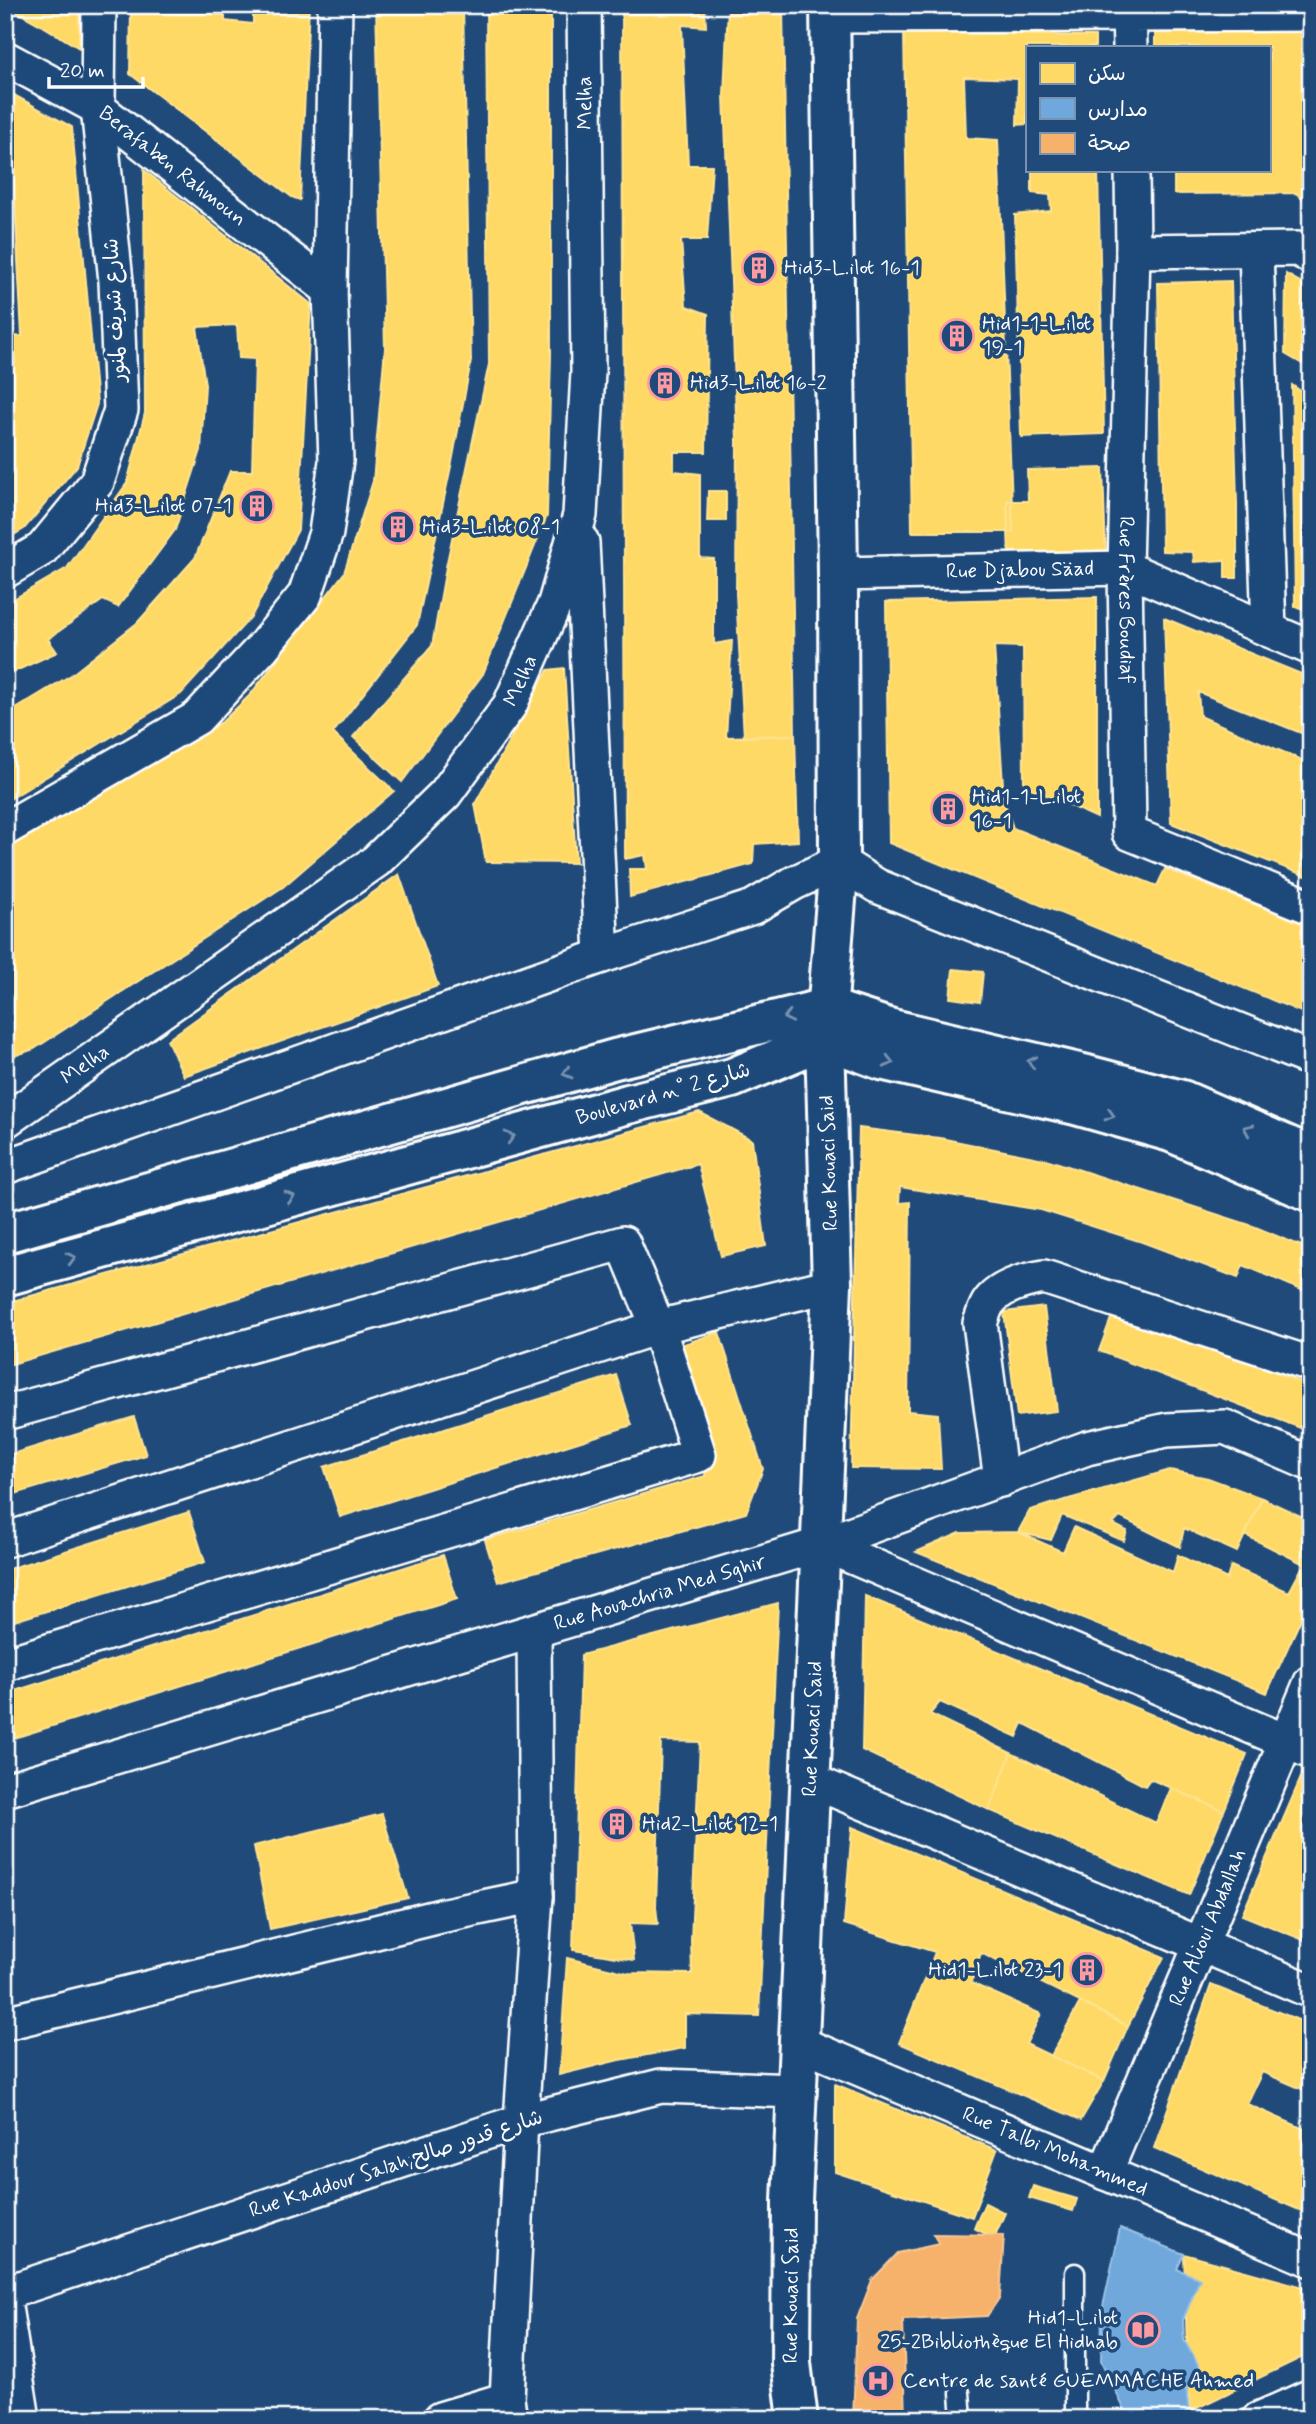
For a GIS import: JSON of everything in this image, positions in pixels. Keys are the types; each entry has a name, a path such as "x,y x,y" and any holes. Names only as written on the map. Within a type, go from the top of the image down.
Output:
{"main road":[{"name":"Rue Kouaci Said","path":"797,2419 791,2362 792,2201 832,1285 826,1024 839,862 830,11"},
{"path":"826,1024 892,1029 1182,1100 1311,1156"},
{"path":"826,1024 881,1060 1076,1105 1171,1132 1311,1192"},
{"name":"Boulevard n° شارع 2","path":"5,1233 615,1059 826,1024"},
{"name":"Boulevard n° شارع 2","path":"5,1276 628,1104 732,1078 826,1024"}],"street":[{"name":"شارع شريف لمنور","path":"5,571 42,549 97,482 121,410 116,281 98,108 99,5"},
{"path":"5,829 197,718 262,648 305,595 326,533 336,461 330,290 335,5"},
{"name":"Melha","path":"5,1121 376,861 445,794 510,705 555,603 580,515 588,372 584,5"},
{"path":"830,11 1129,31 1311,14"},
{"name":"Berafaben Rahmoun","path":"5,58 98,108 330,290"},
{"name":"Rue Frères Boudiaf","path":"1132,172 1133,251 1125,568 1129,833 1311,907"},
{"path":"1133,251 1297,249 1311,257"},
{"path":"1256,250 1269,630"},
{"path":"580,515 602,956"},
{"name":"Rue Djabou Säad","path":"838,574 1125,568 1311,648"},
{"path":"5,1167 602,956 753,906 839,862 877,886 1311,1059"},
{"path":"5,1413 623,1243 658,1326 699,1455 5,1664"},
{"path":"1001,1480 980,1322 988,1302 1005,1289 1025,1280 1044,1277 1311,1364"},
{"path":"5,1540 658,1326 832,1285"},
{"name":"Rue Aouachria Med Sghir","path":"5,1790 822,1544 1087,1448 1167,1430 1225,1427 1311,1464"},
{"path":"822,1544 1298,1746"},
{"path":"440,2419 508,2409 521,2121 536,1896 534,1632"},
{"name":"Rue Alioui Abdallah","path":"1105,2173 1201,1944 1298,1746 1311,1682"},
{"path":"810,1780 1311,1991"},
{"path":"5,2023 445,1915 536,1896"},
{"name":"Rue Talbi Mohammed","path":"799,2043 1311,2260"},
{"name":"Rue Kaddour Salah;شارع قدور صالح","path":"5,2293 521,2121 661,2086 796,2091"},
{"path":"5,2307 23,2419"},
{"path":"1259,2419 1311,2396"}],"lane":[{"path":"1075,2273 1075,2419"},
{"path":"960,2393 962,2419"}],"building: سكن":[{"path":"5,5 79,5 79,48 46,28"},
{"path":"131,5 225,5 225,21 253,24 253,5 309,5 300,200 292,197 130,74"},
{"name":"Hid3-L.ilot 08-1","path":"376,5 463,5 471,361 417,625 333,733 394,791 283,887 34,1049 5,1059 5,850 222,722 250,695 344,573 373,481 385,348"},
{"name":"Hid3-L.ilot 08-1","path":"486,5 551,5 551,355 547,516 483,674 402,782 353,737 432,646 489,364"},
{"name":"Hid3-L.ilot 16-2","path":"622,5 705,5 706,27 682,25 688,165 712,165 707,240 681,240 686,306 708,314 706,452 674,452 674,471 700,474 700,558 714,559 714,644 732,641 726,737 795,735 798,841 754,844 753,864 630,897 629,869 647,869 645,855 625,859"},
{"name":"Hid3-L.ilot 16-1","path":"728,5 783,5 795,735 744,737 736,594 737,441 724,95"},
{"path":"1311,22 1311,88 1303,85 1303,115 1311,115 1311,207 1296,193 1174,194 1174,172 1270,172 1270,46 1155,46 1155,26"},
{"name":"Hid1-1-L.ilot 19-1","path":"904,32 1095,36 1095,46 1026,46 1026,124 1017,125 1018,79 964,77 966,138 998,140 1013,532 912,532"},
{"path":"5,90 72,127 97,404 77,466 24,529 5,540 5,390 12,372 5,370 5,337 22,336 14,184 5,155"},
{"name":"Hid3-L.ilot 07-1","path":"144,170 311,304 298,530 251,617 181,694 5,802 5,715 71,675 137,623 195,558 230,471 252,471 255,359 239,358 237,325 197,327 205,385 201,450 175,530 118,607 103,600 48,639 57,652 5,676 5,604 67,568 127,483 145,413"},
{"name":"Hid1-1-L.ilot 19-1","path":"1032,172 1098,172 1104,434 1021,437 1015,215 1051,211 1050,195 1032,193"},
{"path":"1286,274 1311,288 1311,369 1285,354"},
{"path":"1231,281 1237,578 1225,578 1225,560 1194,562 1193,552 1162,551 1158,283"},
{"path":"1292,385 1311,398 1311,612 1295,606"},
{"path":"1103,468 1106,557 1009,559 1007,501 1028,501 1027,470"},
{"path":"708,491 726,491 726,521 707,521"},
{"name":"Hid1-1-L.ilot 16-1","path":"1097,597 1097,818 1024,785 1023,647 994,646 1004,800 1013,828 1157,886 1165,869 1311,927 1311,1016 889,843 886,602"},
{"path":"1164,618 1311,678 1311,737 1198,692 1200,716 1311,764 1311,878 1171,823"},
{"path":"564,668 576,863 486,862 475,804 548,670"},
{"path":"399,874 438,986 184,1076 167,1040"},
{"path":"953,969 983,972 980,1002 950,998"},
{"path":"699,1112 752,1140 766,1246 721,1256 698,1164 5,1366 5,1303"},
{"path":"859,1128 940,1138 1049,1160 1253,1226 1311,1250 1311,1294 1243,1265 1238,1278 1142,1242 1041,1210 900,1187 899,1203 910,1202 908,1411 938,1414 941,1469 851,1468"},
{"path":"1044,1307 1057,1411 1017,1416 1004,1312"},
{"path":"1114,1310 1311,1386 1311,1432 1099,1351"},
{"path":"719,1332 763,1469 746,1513 498,1582 485,1540 705,1476 709,1444 675,1347"},
{"path":"616,1375 632,1425 340,1517 324,1467"},
{"path":"134,1417 146,1455 5,1497 5,1456"},
{"path":"1170,1470 1208,1478 1262,1498 1237,1552 1184,1528 1180,1547 1120,1517 1113,1524 1127,1531 1124,1541 1062,1515 1051,1540 1018,1532 1030,1510"},
{"path":"1262,1498 1311,1521 1311,1597 1267,1693 916,1552 960,1533 1018,1532 1063,1552 1074,1527 1173,1572 1178,1555 1227,1579 1231,1566 1289,1592 1304,1564 1245,1535"},
{"path":"189,1512 205,1562 5,1624 5,1570"},
{"path":"443,1555 457,1599 5,1741 5,1694"},
{"path":"865,1596 1247,1754 1224,1811 1150,1779 1145,1786 1023,1723 1017,1737 940,1702 930,1714 1011,1753 989,1810 862,1750"},
{"name":"Hid2-L.ilot 12-1","path":"778,1603 759,2016 685,2014 685,2048 559,2075 567,1958 628,1973 692,1974 691,1940 700,1742 661,1741 656,1907 658,1924 630,1923 634,1960 573,1950 581,1655"},
{"path":"1011,1753 1156,1823 1171,1788 1224,1811 1189,1895 989,1810"},
{"path":"1302,1775 1311,1779 1311,1943 1242,1915"},
{"path":"382,1814 408,1898 270,1929 254,1846"},
{"name":"Hid1-L.ilot 23-1","path":"852,1827 1164,1957 1128,2026 981,1953 971,1983 1041,2014 1026,2044 1104,2081 1081,2120 899,2043 935,1952 844,1924"},
{"path":"1211,1985 1311,2025 1311,2093 1262,2072 1247,2104 1311,2132 1311,2215 1154,2148"},
{"path":"1080,2002 1128,2026 1104,2081 1051,2056"},
{"path":"835,2084 997,2150 972,2217 835,2172"},
{"path":"1033,2186 1077,2199 1073,2211 1029,2198"},
{"path":"985,2203 1005,2213 994,2238 974,2228"},
{"path":"1184,2254 1311,2289 1311,2353 1189,2412"}],"building: مدارس":[{"name":"Hid1-L.ilot 25-2Bibliothèque El Hidhab","path":"1120,2228 1184,2254 1177,2269 1200,2279 1183,2320 1184,2340 1207,2380 1186,2388 1189,2412 1170,2419 1129,2419 1101,2361 1102,2311"}],"building: صحة":[{"path":"933,2234 1004,2235 1000,2297 987,2316 903,2320 906,2418 929,2413 930,2419 853,2419 857,2319 872,2280 898,2253 939,2244"}],"place":[{"name":"Hid3-L.ilot 16-1","path":"759,268"},
{"name":"Hid1-1-L.ilot 19-1","path":"957,336"},
{"name":"Hid3-L.ilot 16-2","path":"665,383"},
{"name":"Hid3-L.ilot 07-1","path":"257,506"},
{"name":"Hid3-L.ilot 08-1","path":"398,527"},
{"name":"Hid1-1-L.ilot 16-1","path":"948,809"},
{"name":"Hid2-L.ilot 12-1","path":"617,1824"},
{"name":"Hid1-L.ilot 23-1","path":"1087,1970"},
{"name":"Hid1-L.ilot 25-2Bibliothèque El Hidhab","path":"1143,2330"},
{"name":"Centre de santé GUEMMACHE Ahmed","path":"878,2381"}]}
